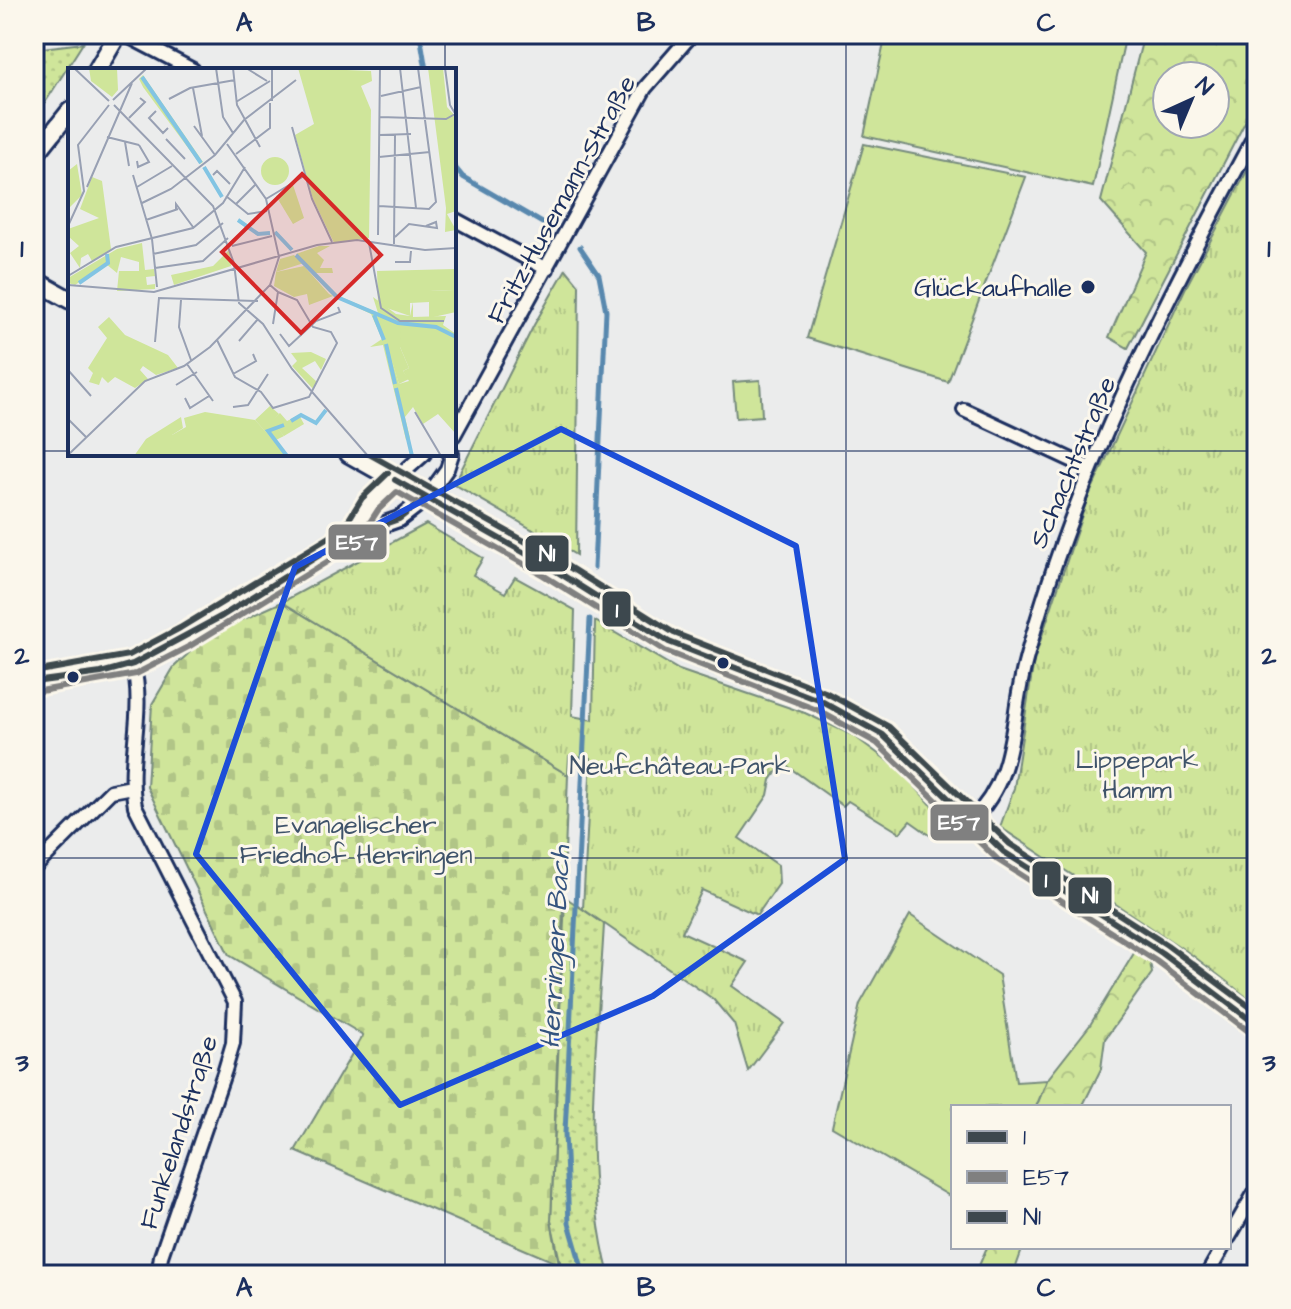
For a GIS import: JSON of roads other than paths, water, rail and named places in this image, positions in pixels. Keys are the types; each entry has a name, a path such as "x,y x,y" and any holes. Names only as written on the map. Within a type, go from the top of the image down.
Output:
{"main road":[{"path":"98,68 118,34"},
{"path":"34,156 68,114"},
{"path":"34,280 68,299"},
{"path":"353,456 560,573 669,642 821,701 856,719 909,758 970,822 1004,852 1162,953 1257,1025"}],"street":[{"path":"124,34 189,68"},
{"name":"Fritz-Husemann-Straße","path":"456,431 645,88 692,34"},
{"name":"Schachtstraße","path":"970,822 989,804 1003,778 1024,664 1048,580 1091,469 1172,290 1257,131"},
{"path":"456,220 547,269"},
{"path":"964,410 1091,469"},
{"path":"350,536 370,504 422,456"},
{"path":"34,682 101,673 133,664 222,616 350,536 399,519 426,498 447,469 451,456"},
{"path":"34,868 111,791 132,787 140,710 133,664"},
{"name":"Funkelandstraße","path":"132,787 135,806 235,1002 236,1013 225,1070 161,1256 158,1275"},
{"path":"1231,1234 1257,1189"},
{"path":"1207,1275 1222,1249"}],"waterway":[{"name":"Herringer Bach","path":"420,34 426,68"},
{"name":"Herringer Bach","path":"456,168 463,177 551,228"},
{"name":"Herringer Bach","path":"580,247 599,275 606,311 594,568"},
{"name":"Herringer Bach","path":"584,1275 569,1223 565,1133 590,619"}],"place":[{"name":"Glückaufhalle","path":"1088,287"}],"park label":[{"name":"Neufchâteau-Park","path":"680,765"},
{"name":"Lippepark Hamm","path":"1137,774"},
{"name":"Evangelischer Friedhof Herringen","path":"356,839"}]}
